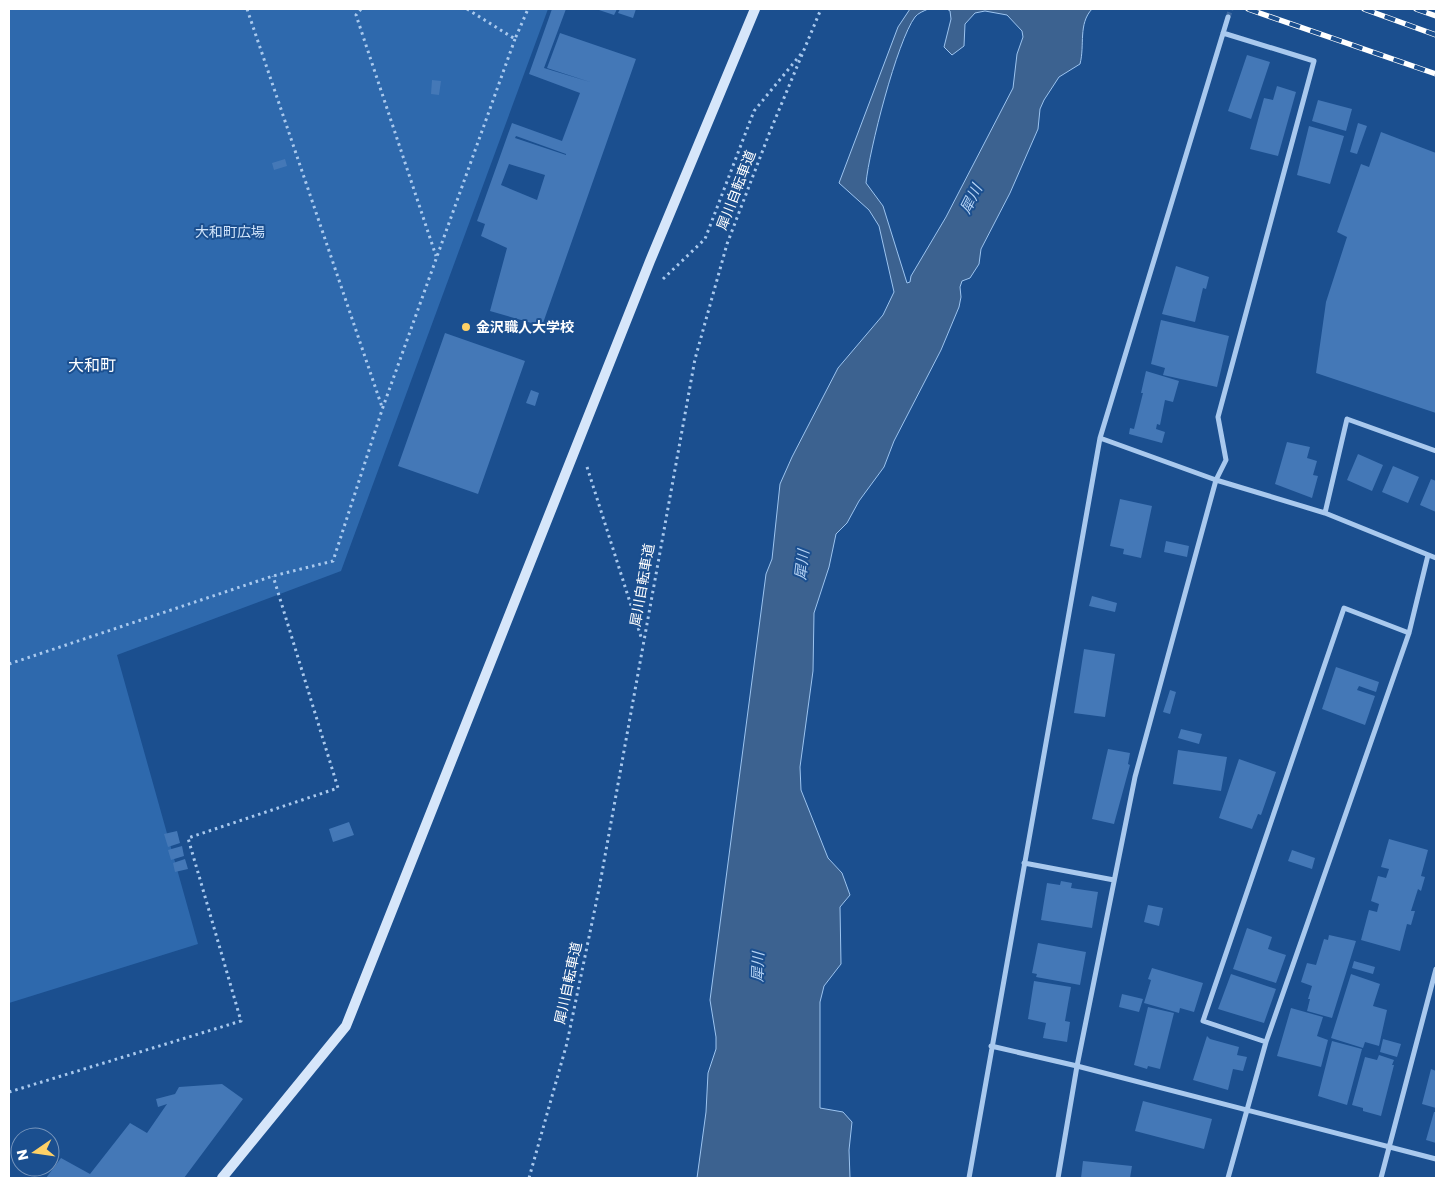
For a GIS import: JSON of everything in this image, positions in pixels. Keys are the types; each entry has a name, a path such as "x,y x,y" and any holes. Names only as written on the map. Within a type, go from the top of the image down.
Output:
{"street":[{"path":"222,1178 346,1026 578,440 755,9"},
{"path":"969,1178 1100,438 1228,17"},
{"path":"1058,1178 1077,1066 1135,777 1216,480 1226,460 1218,417 1314,61 1223,33"},
{"path":"1325,513 1347,419 1436,451"},
{"path":"1100,438 1216,480 1325,513 1436,558"},
{"path":"1228,1178 1266,1042 1409,633 1428,555"},
{"path":"1266,1042 1203,1021 1344,608 1409,633"},
{"path":"1024,863 1114,880"},
{"path":"1381,1178 1436,969"},
{"path":"991,1046 1077,1066 1436,1159"}],"path":[{"path":"247,9 383,407"},
{"path":"360,9 356,15 436,257"},
{"path":"467,9 515,39"},
{"path":"9,664 273,576 333,560 383,407 436,257 515,39 528,9"},
{"name":"犀川自転車道","path":"529,1178 567,1043 599,889 695,359 728,244 769,134 821,9"},
{"path":"658,283 705,239 754,111 803,51"},
{"path":"578,440 643,642"},
{"path":"9,1092 241,1022 188,838 338,788 273,576"}],"green space":[{"name":"大和町広場","path":"9,9 548,9 341,571 117,655 198,944 9,1003"}],"water":[{"name":"犀川","path":"910,9 928,9 915,17 900,49 878,123 866,183 883,206 907,283 910,282 911,276 946,217 1013,88 1017,54 1023,37 1022,31 1007,15 985,11 975,13 965,24 964,46 952,55 944,47 951,19 950,11 947,9 1092,9 1083,28 1080,64 1059,77 1044,100 1040,109 1038,129 1010,193 981,249 979,264 970,278 962,281 959,307 941,350 894,441 884,467 859,501 847,523 836,534 829,567 814,613 813,671 800,767 801,790 828,858 842,873 850,895 840,907 841,964 824,986 820,1002 820,1108 843,1112 852,1122 849,1150 850,1178 697,1178 706,1112 708,1073 716,1049 710,1000 766,574 772,559 780,484 838,368 883,315 894,292 879,226 869,210 839,183 898,27"}],"building":[{"path":"552,9 566,9 544,68 590,82 547,68 560,33 636,59 542,326 490,311 507,248 481,236 485,224 477,221 512,123 562,141 580,93 529,74","holes":["516,136 566,154 566,155 515,138","509,164 545,175 537,200 501,185"]},
{"path":"596,9 617,9 614,15"},
{"path":"620,9 636,9 633,18 618,13"},
{"path":"1247,55 1270,62 1251,119 1228,111"},
{"path":"432,80 441,81 439,95 431,94"},
{"path":"1277,86 1296,92 1278,156 1250,149 1264,98 1273,100"},
{"path":"1318,100 1352,109 1346,131 1312,121"},
{"path":"1358,123 1367,126 1357,154 1350,152"},
{"path":"1309,126 1344,136 1330,184 1297,175"},
{"path":"1381,132 1436,153 1436,413 1316,373 1326,302 1347,237 1337,232 1361,164 1369,167"},
{"path":"285,159 287,166 274,170 272,163"},
{"path":"1176,266 1209,277 1206,289 1203,288 1195,322 1162,314"},
{"path":"1161,320 1229,336 1217,387 1163,375 1165,368 1151,364"},
{"path":"445,333 525,361 478,494 398,466"},
{"path":"1146,371 1179,381 1173,402 1165,400 1160,425 1157,424 1156,429 1165,432 1162,443 1129,434 1130,428 1134,429 1143,393 1141,393"},
{"path":"531,390 539,393 535,406 526,403"},
{"path":"1287,442 1310,447 1307,458 1317,461 1313,475 1318,476 1312,498 1275,484"},
{"path":"1358,454 1383,465 1372,491 1347,480"},
{"path":"1393,466 1419,477 1408,503 1382,492"},
{"path":"1431,479 1436,481 1436,512 1420,505"},
{"path":"1120,499 1152,506 1141,558 1123,554 1124,549 1110,546"},
{"path":"1166,541 1189,546 1187,557 1164,552"},
{"path":"1092,596 1117,603 1115,612 1089,606"},
{"path":"1084,649 1115,654 1105,717 1074,713"},
{"path":"1336,667 1379,682 1376,692 1359,686 1357,690 1375,696 1365,725 1322,709"},
{"path":"1170,690 1176,692 1170,714 1163,712"},
{"path":"1181,729 1202,734 1199,744 1178,738"},
{"path":"1108,749 1130,753 1128,764 1130,765 1114,824 1092,819"},
{"path":"1178,750 1227,757 1221,791 1173,784"},
{"path":"1239,759 1276,772 1261,815 1258,814 1252,829 1219,818"},
{"path":"349,822 354,835 333,842 329,829"},
{"path":"177,831 180,843 168,847 164,834"},
{"path":"1389,839 1428,850 1421,876 1425,877 1421,891 1418,889 1411,911 1415,911 1411,925 1407,924 1400,951 1361,940 1369,910 1377,912 1379,904 1371,901 1378,876 1386,878 1389,869 1381,867"},
{"path":"182,846 184,856 171,860 168,850"},
{"path":"1292,850 1315,858 1312,869 1288,861"},
{"path":"185,859 188,869 175,872 173,863"},
{"path":"1061,881 1072,883 1071,888 1098,892 1092,928 1041,920 1047,883 1060,885"},
{"path":"1148,905 1163,908 1159,926 1144,922"},
{"path":"1247,928 1272,937 1268,949 1286,955 1276,983 1233,969"},
{"path":"1329,935 1356,941 1332,1018 1307,1011 1312,986 1301,982 1307,963 1316,965 1324,939 1328,940"},
{"path":"1038,943 1086,952 1080,985 1036,977 1037,974 1032,973"},
{"path":"1354,961 1375,967 1373,974 1352,968"},
{"path":"1152,968 1203,983 1194,1012 1180,1008 1179,1013 1144,1003 1151,980 1148,979"},
{"path":"1231,974 1276,989 1264,1023 1218,1009"},
{"path":"1351,974 1380,984 1373,1006 1387,1010 1379,1046 1365,1042 1363,1048 1331,1038"},
{"path":"1034,981 1071,987 1065,1021 1070,1022 1067,1042 1043,1038 1046,1023 1028,1019"},
{"path":"1122,994 1143,999 1139,1012 1119,1007"},
{"path":"1148,1007 1174,1013 1160,1069 1148,1066 1147,1069 1134,1065"},
{"path":"1291,1008 1323,1017 1317,1036 1328,1040 1321,1067 1277,1056"},
{"path":"1207,1036 1210,1039 1239,1047 1237,1055 1247,1057 1243,1071 1233,1069 1228,1090 1193,1080"},
{"path":"1383,1039 1401,1044 1397,1057 1380,1052"},
{"path":"1332,1041 1362,1049 1347,1105 1318,1096"},
{"path":"1379,1055 1394,1060 1381,1116 1363,1111 1363,1108 1352,1105 1365,1057 1377,1060"},
{"path":"1431,1069 1436,1071 1436,1108 1422,1104"},
{"path":"222,1084 243,1099 184,1178 46,1178 60,1177 61,1158 90,1174 130,1123 147,1133 167,1104 158,1107 156,1099 175,1094 179,1087"},
{"path":"1143,1101 1212,1119 1204,1149 1135,1131"},
{"path":"1434,1112 1436,1112 1436,1143 1426,1140"},
{"path":"1083,1161 1132,1166 1130,1178 1081,1178"}],"tunnel":[{"path":"1228,17 1231,9"}],"railway":[{"path":"1248,9 1436,74"},
{"path":"1364,9 1436,35"},
{"path":"1416,9 1436,16"}],"place":[{"name":"金沢職人大学校","path":"466,327"}],"district":[{"name":"大和町","path":"92,365"}]}
